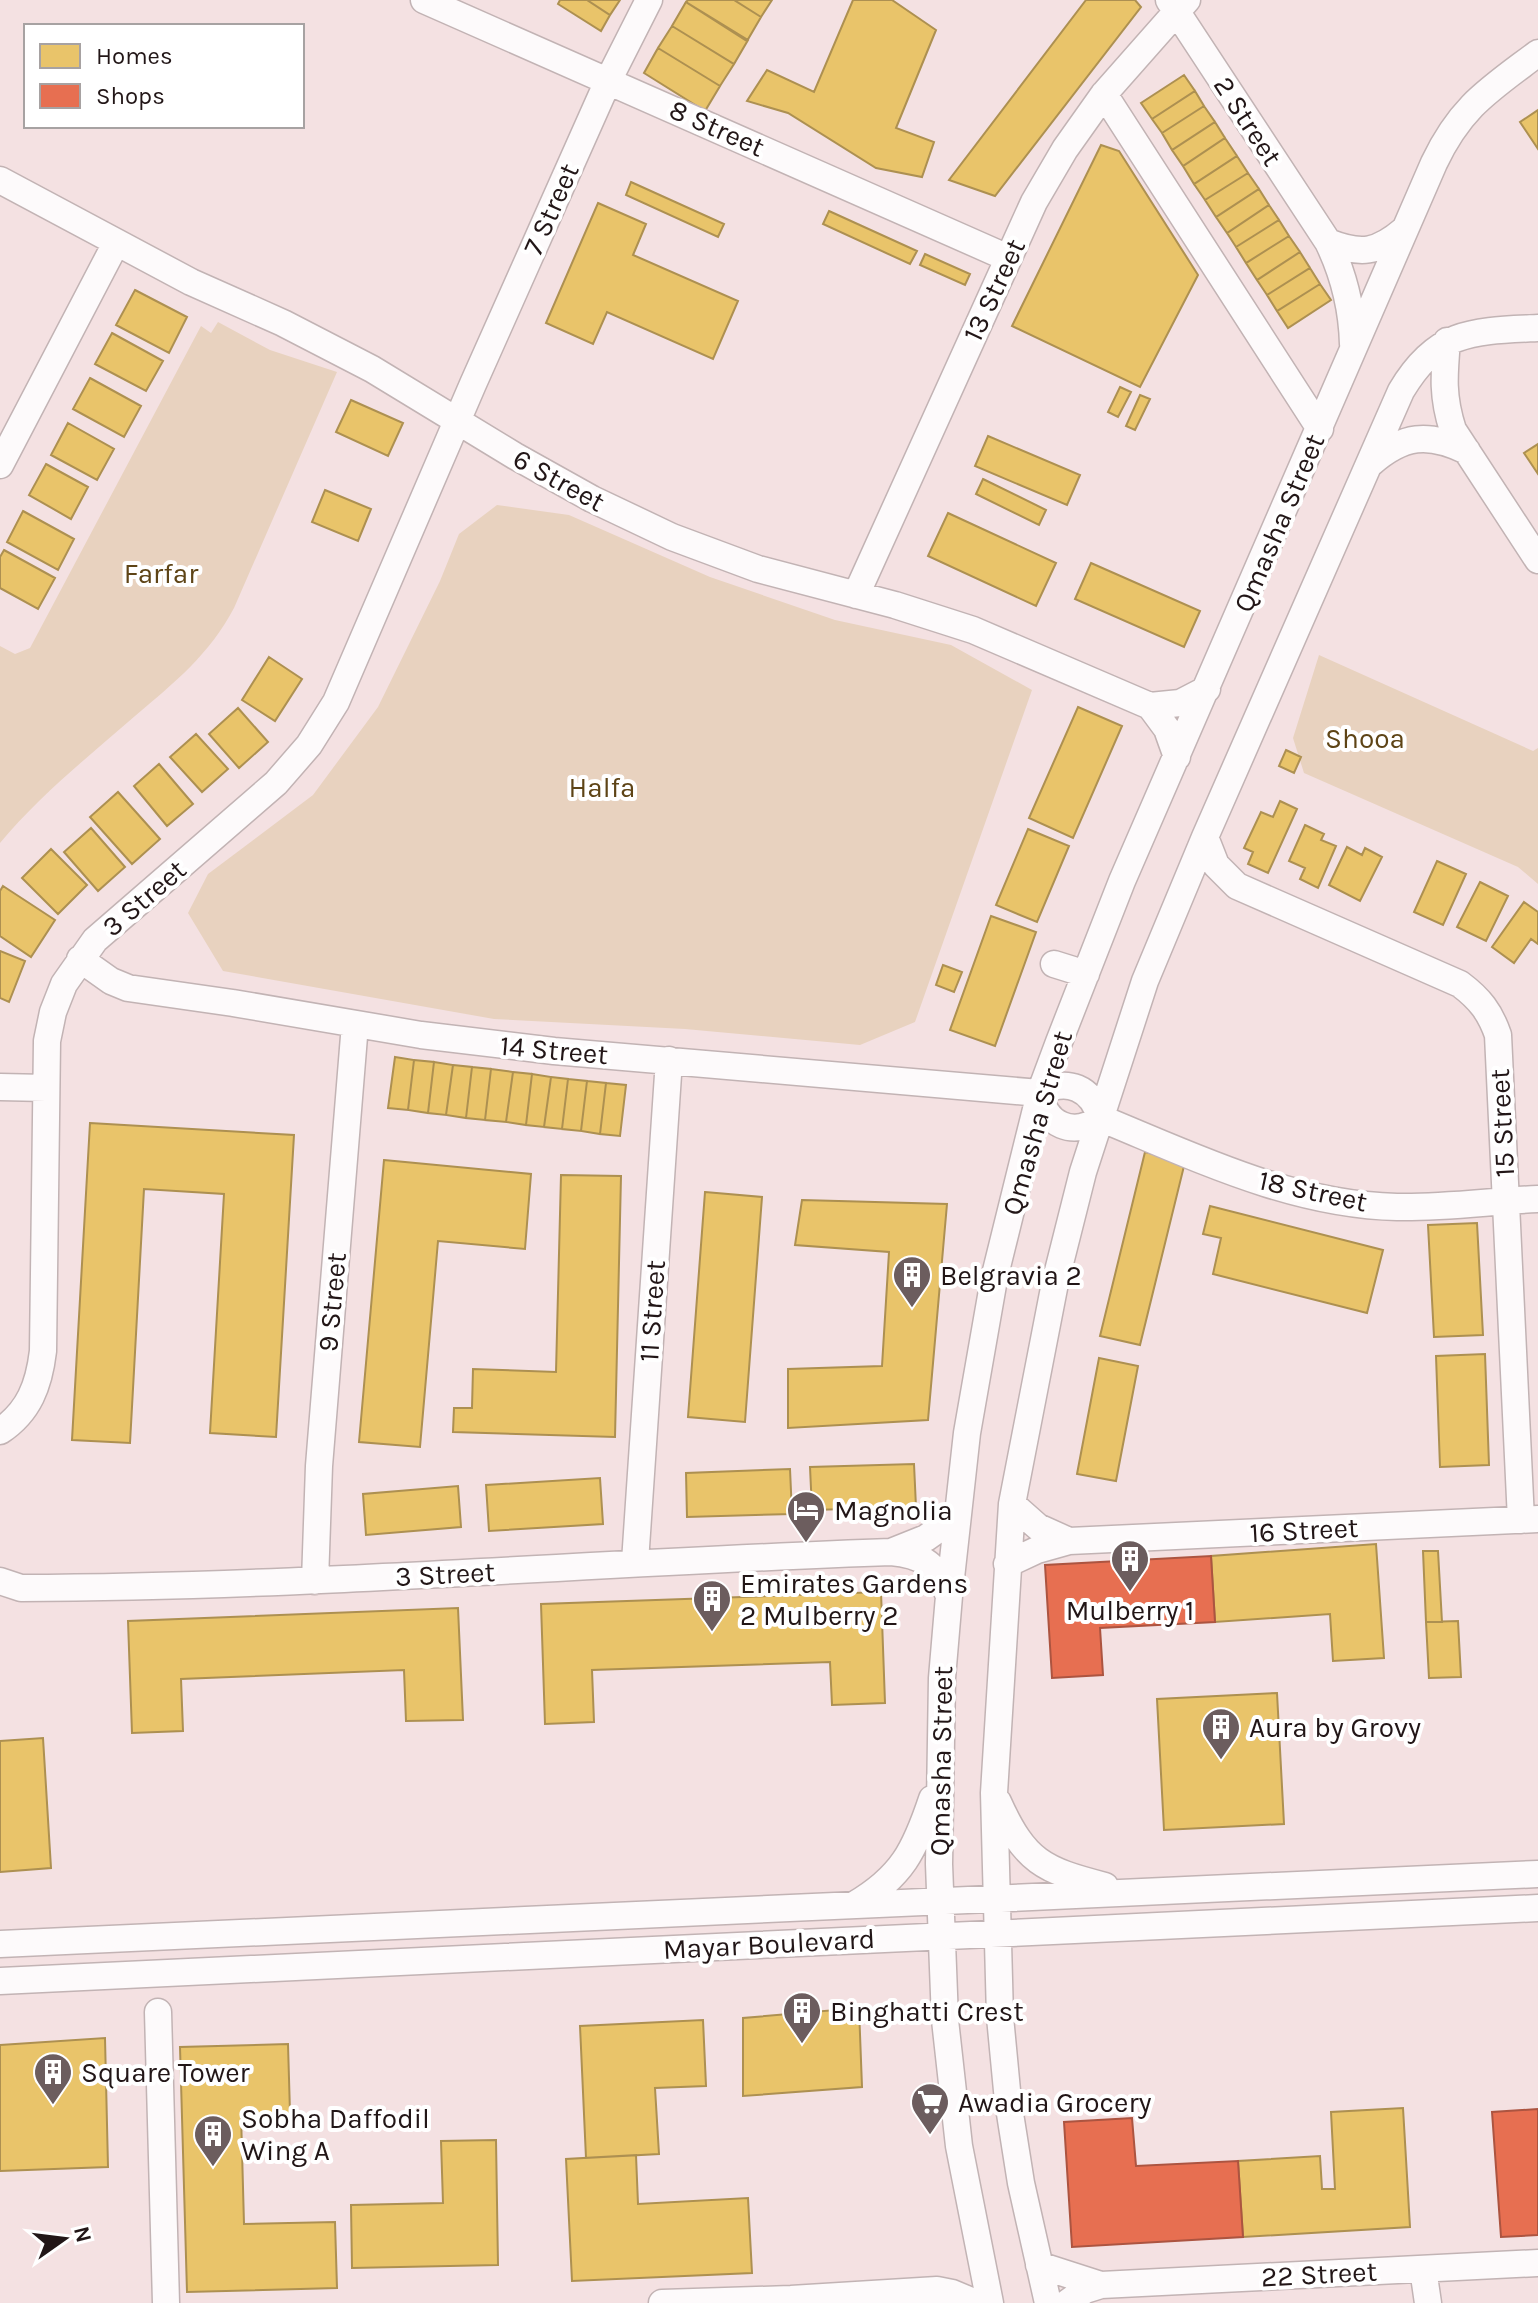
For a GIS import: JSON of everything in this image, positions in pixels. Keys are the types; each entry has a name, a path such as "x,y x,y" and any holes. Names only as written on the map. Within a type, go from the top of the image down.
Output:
{"street":[{"name":"8 Street","path":"424,0 1008,258"},
{"name":"7 Street","path":"457,420 608,81 649,0"},
{"name":"13 Street","path":"856,595 1034,202 1065,149 1104,94 1178,4"},
{"name":"2 Street","path":"1178,4 1328,242 1348,294 1354,352"},
{"name":"Qmasha Street","path":"990,2303 959,2146 945,2020 939,1901 942,1678 949,1596 957,1516 982,1340 994,1279 1040,1093 1122,881 1354,352 1404,230 1447,136 1465,111 1487,89 1538,53"},
{"path":"1104,94 1320,429"},
{"name":"6 Street","path":"0,180 191,282 296,329 372,369 592,499 672,537 758,569 973,630 1150,706"},
{"path":"1328,242 1347,250 1369,251 1388,244 1404,230"},
{"path":"0,465 116,243"},
{"name":"Qmasha Street","path":"1048,2303 1021,2183 1008,2101 1000,2017 994,1793 1012,1504 1055,1283 1083,1172 1145,981 1401,391 1425,356 1447,341 1462,335 1538,328"},
{"path":"1447,341 1443,382 1445,406 1453,430 1538,560"},
{"name":"3 Street","path":"0,1431 15,1421 27,1407 41,1372 47,1041 53,1012 64,984 80,959 113,923 276,783 309,745 336,702 457,420"},
{"path":"1371,463 1387,449 1406,440 1427,438 1448,441 1467,451"},
{"path":"1150,706 1180,703 1207,689"},
{"path":"1150,706 1167,729 1177,757"},
{"name":"15 Street","path":"1205,837 1216,865 1237,886 1460,984 1478,997 1491,1014 1498,1035 1506,1200 1529,1519"},
{"path":"1179,899 1207,888 1237,886"},
{"name":"14 Street","path":"80,959 103,976 128,988 487,1044 1040,1093"},
{"path":"1054,964 1086,974"},
{"name":"9 Street","path":"315,1581 319,1466 355,1024"},
{"name":"11 Street","path":"635,1562 669,1060"},
{"path":"1058,1085 1077,1087 1093,1099 1100,1118 1084,1127 1066,1128 1050,1118 1040,1093 1058,1085"},
{"path":"0,1087 46,1088"},
{"name":"18 Street","path":"1100,1118 1251,1179 1299,1193 1398,1207 1538,1199"},
{"name":"16 Street","path":"1012,1504 1038,1527 1069,1541"},
{"name":"3 Street","path":"891,1552 926,1538 957,1516"},
{"name":"16 Street","path":"1007,1564 1037,1550 1069,1541 1529,1519"},
{"name":"3 Street","path":"0,1581 21,1588 315,1581 635,1562 891,1552 911,1554 928,1563 942,1577 949,1596"},
{"path":"854,1905 877,1892 896,1875 911,1855 941,1773"},
{"path":"994,1793 1021,1847 1036,1860 1071,1877 1128,1892"},
{"name":"Mayar Boulevard","path":"0,1944 1538,1874"},
{"name":"Mayar Boulevard","path":"0,1981 1538,1908"},
{"path":"158,2012 166,2303"},
{"path":"937,2290 961,2270 977,2243"},
{"name":"22 Street","path":"1067,2303 1085,2290 1101,2285 1538,2263"},
{"name":"22 Street","path":"1039,2265 1101,2285"},
{"path":"1423,2269 1428,2303"},
{"path":"662,2303 861,2299 937,2290 976,2303"}],"green space":[{"name":"Farfar","path":"218,322 270,350 337,372 234,608 214,640 177,679 48,793 0,843 0,646 15,654 30,648 201,326 211,333"},
{"name":"Halfa","path":"497,505 569,515 710,577 835,620 951,645 1032,690 915,1022 860,1045 685,1029 494,1019 223,971 188,913 208,874 313,795 378,707 440,581 459,534"},
{"name":"Shooa","path":"1319,655 1533,751 1538,748 1538,884 1518,867 1304,773 1293,738"}],"building: Homes":[{"path":"560,0 587,0 610,15 601,31 558,4"},
{"path":"587,0 620,0 610,15"},
{"path":"734,0 761,17 747,41 686,2"},
{"path":"734,0 772,0 761,17"},
{"path":"853,0 892,0 936,30 896,128 934,142 922,177 876,168 788,113 747,101 767,70 814,92"},
{"path":"1086,0 1135,0 1141,7 995,196 949,180"},
{"path":"686,2 748,40 734,64 672,26"},
{"path":"672,26 734,64 720,86 658,48"},
{"path":"658,48 720,86 705,111 644,73"},
{"path":"1184,75 1195,91 1152,119 1141,103"},
{"path":"1195,91 1204,106 1162,133 1152,119"},
{"path":"1204,106 1215,122 1172,150 1162,133"},
{"path":"1538,110 1538,149 1520,122"},
{"path":"1215,122 1225,138 1183,166 1172,150"},
{"path":"1225,138 1237,156 1194,184 1183,166"},
{"path":"1101,145 1119,151 1198,275 1140,387 1012,326"},
{"path":"1237,156 1248,173 1205,200 1194,184"},
{"path":"1248,173 1259,189 1216,217 1205,200"},
{"path":"631,182 724,224 718,237 626,195"},
{"path":"1259,189 1269,205 1227,233 1216,217"},
{"path":"598,203 646,224 633,255 738,301 713,359 607,312 593,344 546,323"},
{"path":"1269,205 1279,220 1236,247 1227,233"},
{"path":"829,211 917,251 910,264 823,224"},
{"path":"1279,220 1289,236 1246,263 1236,247"},
{"path":"1289,236 1300,252 1257,280 1246,263"},
{"path":"1300,252 1310,268 1267,295 1257,280"},
{"path":"925,254 970,274 965,285 920,265"},
{"path":"1310,268 1320,284 1277,311 1267,295"},
{"path":"1320,284 1331,300 1288,328 1277,311"},
{"path":"135,290 187,317 169,353 116,325"},
{"path":"112,333 163,361 146,391 95,364"},
{"path":"90,378 141,406 124,437 73,409"},
{"path":"1120,387 1131,392 1118,417 1108,412"},
{"path":"1140,395 1150,399 1135,430 1126,426"},
{"path":"351,400 403,423 388,456 336,432"},
{"path":"68,423 114,449 97,480 51,455"},
{"path":"988,436 1080,475 1067,505 975,466"},
{"path":"1538,444 1538,474 1524,453"},
{"path":"46,464 88,487 71,519 29,495"},
{"path":"983,479 1046,510 1039,525 976,494"},
{"path":"325,490 371,509 358,541 312,522"},
{"path":"23,511 74,539 58,570 7,542"},
{"path":"948,513 1056,563 1036,606 928,556"},
{"path":"4,550 55,578 38,609 0,588 0,557"},
{"path":"1091,563 1200,611 1184,647 1075,599"},
{"path":"269,657 302,679 275,721 242,700"},
{"path":"1078,707 1122,726 1073,838 1029,818"},
{"path":"238,708 268,742 239,768 209,734"},
{"path":"196,734 228,769 202,792 170,757"},
{"path":"1286,750 1301,757 1294,773 1279,766"},
{"path":"159,764 193,804 167,826 134,786"},
{"path":"118,792 160,839 132,864 90,817"},
{"path":"1280,801 1297,809 1268,873 1248,864 1253,852 1244,848 1261,812 1273,817"},
{"path":"1305,825 1324,834 1321,840 1336,846 1318,888 1300,879 1305,868 1289,861"},
{"path":"91,828 125,867 98,891 64,852"},
{"path":"1028,829 1069,846 1037,922 996,905"},
{"path":"1347,847 1362,855 1365,848 1382,857 1360,901 1329,885"},
{"path":"51,849 87,885 58,914 22,878"},
{"path":"1437,861 1466,874 1443,925 1414,912"},
{"path":"1480,882 1508,896 1486,941 1457,927"},
{"path":"3,886 55,920 31,957 0,936 0,891"},
{"path":"1524,902 1538,912 1538,944 1531,939 1514,963 1492,947"},
{"path":"991,916 1036,932 995,1046 950,1030"},
{"path":"0,951 25,961 9,1002 0,998"},
{"path":"943,965 962,972 954,992 936,985"},
{"path":"395,1057 414,1060 408,1110 388,1108"},
{"path":"414,1060 434,1062 428,1113 408,1110"},
{"path":"434,1062 453,1065 446,1115 428,1113"},
{"path":"453,1065 472,1067 466,1118 446,1115"},
{"path":"472,1067 491,1069 485,1120 466,1118"},
{"path":"491,1069 513,1072 506,1122 485,1120"},
{"path":"513,1072 532,1074 526,1125 506,1122"},
{"path":"532,1074 551,1077 544,1127 526,1125"},
{"path":"551,1077 568,1079 562,1129 544,1127"},
{"path":"568,1079 587,1081 581,1131 562,1129"},
{"path":"587,1081 606,1083 600,1134 581,1131"},
{"path":"606,1083 626,1085 620,1136 600,1134"},
{"path":"90,1123 294,1135 276,1437 210,1433 224,1194 144,1189 130,1443 72,1440"},
{"path":"1145,1152 1185,1162 1140,1345 1100,1336"},
{"path":"384,1160 531,1174 525,1249 438,1241 420,1447 359,1442"},
{"path":"561,1175 621,1176 615,1437 453,1432 454,1408 472,1408 473,1369 556,1372"},
{"path":"705,1192 762,1197 745,1422 688,1417"},
{"name":"Belgravia 2","path":"802,1200 947,1204 928,1420 788,1428 788,1369 882,1366 889,1252 795,1245"},
{"path":"1210,1206 1383,1250 1367,1313 1213,1274 1221,1238 1203,1234"},
{"path":"1477,1223 1483,1335 1434,1337 1428,1225"},
{"path":"1485,1354 1489,1465 1440,1467 1436,1356"},
{"path":"1099,1358 1138,1366 1116,1481 1077,1474"},
{"path":"914,1464 916,1507 812,1510 810,1467"},
{"path":"790,1469 792,1514 687,1517 686,1473"},
{"path":"600,1478 603,1524 489,1531 486,1485"},
{"path":"458,1486 461,1527 366,1535 363,1494"},
{"path":"1376,1544 1384,1658 1333,1661 1330,1614 1215,1622 1211,1556"},
{"path":"1423,1551 1438,1551 1442,1622 1426,1622"},
{"name":"Emirates Gardens 2 Mulberry 2","path":"881,1592 885,1703 832,1705 830,1662 592,1670 594,1722 545,1724 541,1604"},
{"path":"458,1608 463,1720 406,1721 404,1670 181,1679 183,1731 132,1733 128,1621"},
{"path":"1458,1621 1461,1677 1429,1678 1426,1622"},
{"name":"Aura by Grovy","path":"1277,1693 1284,1824 1164,1830 1157,1699"},
{"path":"43,1738 51,1868 0,1872 0,1741"},
{"name":"Binghatti Crest","path":"859,2008 862,2087 743,2096 743,2018"},
{"path":"703,2020 706,2086 655,2088 659,2154 586,2158 580,2026"},
{"name":"Square Tower","path":"105,2038 108,2167 0,2171 0,2045"},
{"name":"Sobha Daffodil Wing A","path":"288,2044 290,2113 241,2114 244,2224 335,2222 337,2288 187,2292 180,2047"},
{"path":"1403,2108 1410,2227 1243,2237 1238,2161 1320,2156 1322,2189 1335,2189 1331,2112"},
{"path":"496,2140 498,2265 352,2268 351,2205 443,2203 441,2141"},
{"path":"636,2155 638,2204 748,2198 752,2273 572,2281 566,2159"}],"building: Shops":[{"name":"Mulberry 1","path":"1211,1556 1215,1622 1100,1628 1103,1675 1052,1678 1045,1565"},
{"path":"1538,2109 1538,2235 1501,2237 1492,2112"},
{"path":"1132,2118 1136,2166 1238,2161 1243,2237 1072,2247 1064,2122"}],"place":[{"name":"Belgravia 2","path":"912,1309"},
{"name":"Magnolia","path":"806,1544"},
{"name":"Mulberry 1","path":"1130,1593"},
{"name":"Emirates Gardens 2 Mulberry 2","path":"712,1633"},
{"name":"Aura by Grovy","path":"1221,1761"},
{"name":"Binghatti Crest","path":"802,2045"},
{"name":"Square Tower","path":"53,2106"},
{"name":"Awadia Grocery","path":"930,2136"},
{"name":"Sobha Daffodil Wing A","path":"213,2168"}]}
